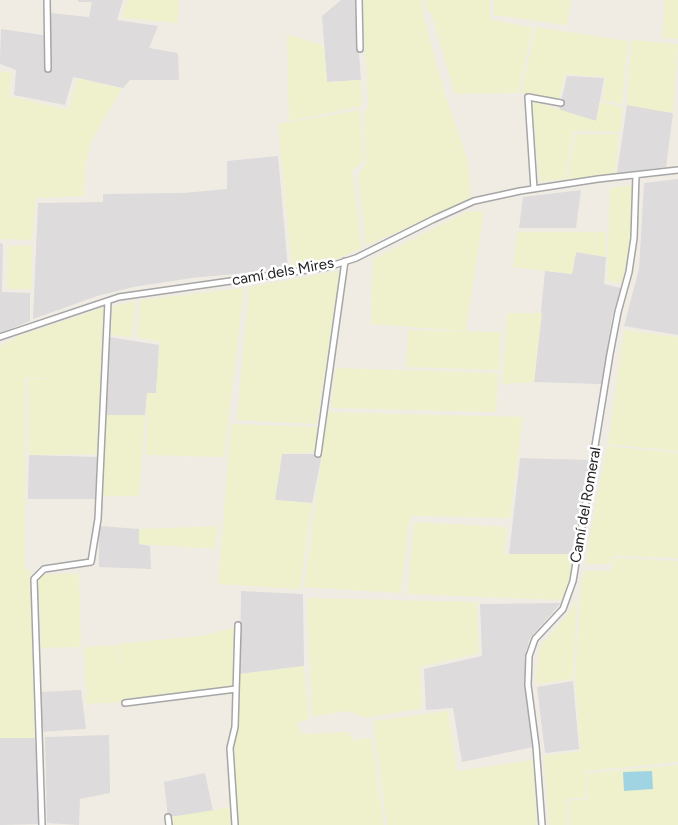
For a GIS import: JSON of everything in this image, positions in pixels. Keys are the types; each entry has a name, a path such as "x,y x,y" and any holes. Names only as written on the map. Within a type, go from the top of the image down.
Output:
{"street":[{"path":"48,0 48,69"},
{"path":"359,0 360,49"},
{"path":"534,189 528,96 561,103"},
{"name":"camí dels Mires","path":"0,337 108,301 311,271 345,262 474,202 534,189 678,170"},
{"name":"Camí del Romeral","path":"542,825 536,746 528,685 529,656 535,639 563,609 574,581 610,354 618,312 629,272 634,238 636,175"},
{"path":"318,454 345,262"},
{"path":"42,825 34,579 44,569 91,562 98,519 108,301"},
{"path":"235,825 230,748 235,727 238,625"},
{"path":"125,703 236,689"},
{"path":"168,817 168,825"}],"shaded area":[{"path":"78,0 123,0 117,20 158,26 149,48 178,53 179,80 130,80 123,88 73,77 65,105 14,95 16,70 0,64 1,29 49,36 50,13 89,17 92,2 78,2"},
{"path":"341,0 355,0 361,80 327,82 322,16"},
{"path":"567,76 604,78 596,121 559,110"},
{"path":"627,105 673,113 666,167 617,173"},
{"path":"278,156 288,269 192,278 133,287 97,296 33,319 38,203 103,202 103,194 183,193 227,189 227,161"},
{"path":"678,179 678,335 624,326 639,269 644,183"},
{"path":"581,190 576,228 519,228 523,197"},
{"path":"0,243 3,244 2,292 30,293 30,321 0,333"},
{"path":"576,252 606,257 604,284 621,288 612,317 602,384 534,382 545,271 572,274"},
{"path":"109,337 159,345 156,393 147,393 145,415 106,415"},
{"path":"282,454 322,454 312,503 275,500"},
{"path":"29,455 97,457 95,499 28,499"},
{"path":"520,458 591,460 574,554 509,555"},
{"path":"99,526 139,529 139,544 150,546 151,569 99,567"},
{"path":"241,591 303,594 304,666 240,674"},
{"path":"561,603 530,638 526,651 525,684 533,747 462,762 453,708 426,710 424,669 482,656 480,604"},
{"path":"573,681 579,749 545,753 537,687"},
{"path":"81,690 86,729 39,732 40,692"},
{"path":"109,735 110,793 80,799 79,825 47,823 45,737"},
{"path":"0,738 35,738 41,824 0,825"},
{"path":"205,773 213,811 168,817 164,782"}],"green space":[{"path":"127,0 179,0 178,23 122,18"},
{"path":"363,0 423,0 423,15 445,94 468,161 471,198 366,246 358,174 366,164 364,110 368,108"},
{"path":"426,0 490,0 490,19 533,28 518,93 455,94 431,12 427,11"},
{"path":"494,0 571,0 567,25 494,15"},
{"path":"665,0 678,0 678,39 662,38"},
{"path":"536,27 628,41 622,104 603,100 606,77 565,74 559,100 521,93"},
{"path":"287,34 324,46 327,82 361,80 362,106 289,121"},
{"path":"631,40 678,44 673,113 627,105"},
{"path":"0,71 12,73 9,96 68,110 78,78 122,89 91,141 85,167 84,196 36,198 32,240 0,239"},
{"path":"536,102 596,121 600,102 623,107 620,132 573,131 565,179 540,182 532,105"},
{"path":"360,110 364,161 352,171 362,248 335,260 292,269 278,124"},
{"path":"575,134 619,134 615,173 567,180"},
{"path":"633,185 630,242 622,283 607,281 610,188"},
{"path":"484,211 466,331 371,324 373,259 466,212"},
{"path":"518,232 606,232 606,257 576,252 572,274 513,267"},
{"path":"32,245 32,289 7,289 7,246"},
{"path":"340,271 317,424 237,420 249,287"},
{"path":"244,288 224,457 146,455 147,393 156,393 160,342 137,337 140,300"},
{"path":"136,301 132,337 111,335 113,306"},
{"path":"105,307 99,454 29,455 28,379 69,379 25,378 25,569 30,570 35,738 0,738 0,346 19,336"},
{"path":"507,313 542,313 534,382 502,384"},
{"path":"408,330 501,332 499,370 406,367"},
{"path":"624,330 678,337 678,451 608,444"},
{"path":"336,368 499,373 496,412 331,408"},
{"path":"328,412 523,417 510,518 410,516 401,593 304,587"},
{"path":"106,415 145,415 139,496 103,496"},
{"path":"231,424 319,427 315,452 282,454 275,500 312,503 300,589 218,584"},
{"path":"607,446 678,453 678,558 613,556 610,564 585,564"},
{"path":"414,522 507,527 504,554 574,554 568,584 561,600 407,594"},
{"path":"218,526 215,549 139,544 139,529"},
{"path":"614,558 678,561 678,762 586,771 586,798 567,799 567,825 549,825 544,756 581,751 575,680 581,582 585,571 611,571"},
{"path":"79,573 81,647 42,648 38,579 44,575"},
{"path":"307,598 477,602 479,653 420,667 422,708 366,718 348,711 312,717"},
{"path":"577,599 573,679 537,684 536,672 540,647 567,615"},
{"path":"235,627 235,685 208,690 122,699 122,702 87,704 84,647 117,645 120,677 119,644 207,635"},
{"path":"304,666 309,720 297,722 301,734 350,732 352,740 372,738 384,825 239,825 233,745 237,731 240,674"},
{"path":"448,711 457,771 533,760 537,825 387,825 373,721"},
{"path":"678,765 678,825 569,825 569,801 588,799 587,773"},
{"path":"231,807 232,825 173,825 172,817"}],"water":[{"path":"652,771 653,789 624,791 623,772"}]}
